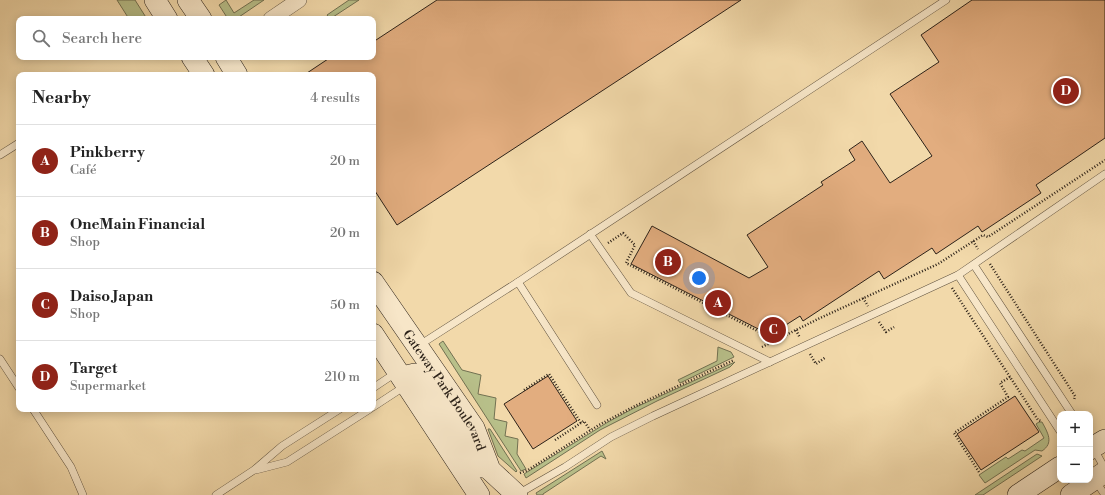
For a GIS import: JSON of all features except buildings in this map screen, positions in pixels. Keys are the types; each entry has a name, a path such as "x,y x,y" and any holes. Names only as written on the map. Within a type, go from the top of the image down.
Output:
{"street":[{"path":"155,0 165,16"},
{"path":"188,0 199,16"},
{"path":"275,16 299,0"},
{"path":"228,60 235,72"},
{"name":"Gateway Park Boulevard","path":"376,286 474,428 490,470 516,495"},
{"name":"Gateway Park Boulevard","path":"376,338 479,495"},
{"path":"402,377 415,374 423,381 479,466 490,470"},
{"path":"1018,495 1057,469"},
{"path":"1071,495 1100,478"}],"lane":[{"path":"418,346 518,282 946,0"},
{"path":"0,155 16,145"},
{"path":"516,495 565,467 616,435 653,416 958,275 1105,174"},
{"path":"590,234 631,293 770,362"},
{"path":"974,265 1070,411"},
{"path":"958,275 1057,426"},
{"path":"518,282 597,405"},
{"path":"0,358 16,383"},
{"path":"376,386 391,376 402,377 399,390 376,405"},
{"path":"35,412 71,468 83,495"},
{"path":"216,495 254,470 282,446 335,412"},
{"path":"254,470 287,462 365,412"},
{"path":"1095,444 1100,478"}],"path":[{"path":"762,347 820,318 938,264 983,235 988,237 1105,160"},
{"path":"608,243 623,233 635,245 626,263 775,340"},
{"path":"973,241 991,266 1075,396 1074,402"},
{"path":"938,264 1038,420 1043,422"},
{"path":"878,321 886,332 894,326"},
{"path":"809,353 816,364 826,357"},
{"path":"520,473 528,470 590,430 635,406 734,360"},
{"path":"524,390 549,374 581,423"},
{"path":"979,472 954,433 1008,397 1000,383 1010,377"},
{"path":"555,440 584,421 590,430"}],"green space":[{"path":"117,0 135,0 145,16 127,16"},
{"path":"226,0 234,13 254,0 264,0 240,16 226,16 219,5"},
{"path":"349,0 359,0 335,16 327,15"},
{"path":"443,341 462,370 481,375 478,394 496,398 494,419 507,422 505,436 518,439 517,454 526,469 521,471 439,344"},
{"path":"718,347 731,352 734,357 680,383 678,380 717,361"},
{"path":"735,362 730,367 657,401 600,430 526,478 524,474 608,422 634,408"},
{"path":"1042,422 1048,434 1049,441 1046,448 1042,451 1035,450 985,483 979,475 1006,457 1008,459 1022,450 1025,451 1044,438 1036,424"},
{"path":"488,429 490,429 517,471 516,472 498,456"},
{"path":"602,451 606,459 601,456 543,495 537,495 536,493"},
{"path":"1037,454 1042,456 983,495 975,495"}],"place":[{"name":"Target","path":"1066,91"},
{"name":"OneMain Financial","path":"668,262"},
{"name":"Pinkberry","path":"718,303"},
{"name":"Daiso Japan","path":"773,330"}]}
